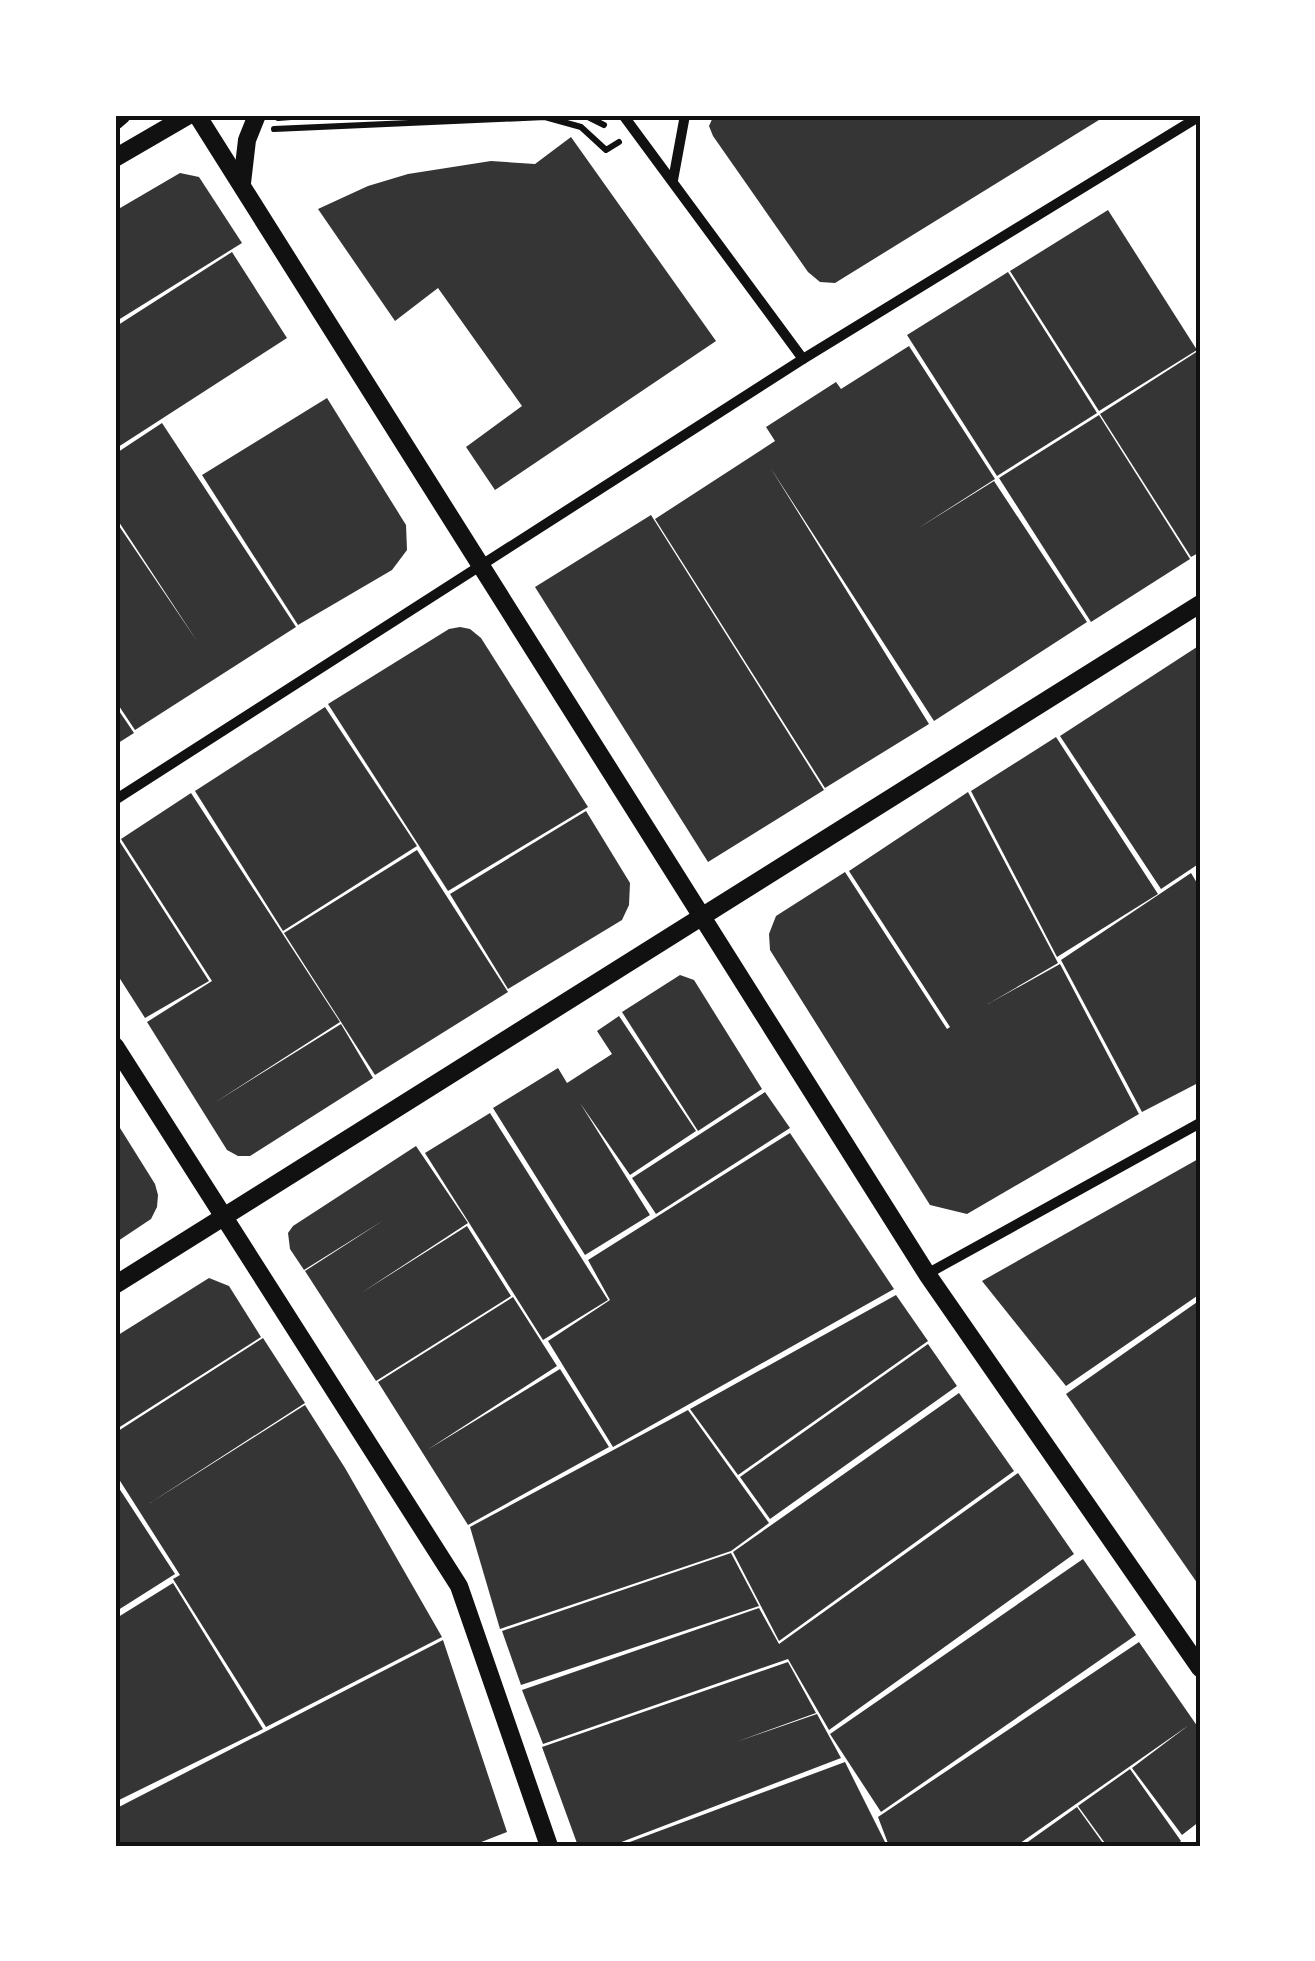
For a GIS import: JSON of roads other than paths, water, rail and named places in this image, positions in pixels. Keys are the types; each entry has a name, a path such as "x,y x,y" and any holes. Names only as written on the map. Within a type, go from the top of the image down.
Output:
{"street":[{"path":"115,121 122,115"},
{"path":"115,158 193,115 242,183 927,1274 1200,1668"},
{"path":"623,115 803,359"},
{"path":"673,180 685,115"},
{"path":"115,800 803,359 1200,116"},
{"path":"242,183 247,140 256,117"},
{"path":"115,1285 1200,604"},
{"path":"115,1046 459,1586 549,1846"},
{"path":"927,1274 1200,1124"}]}
